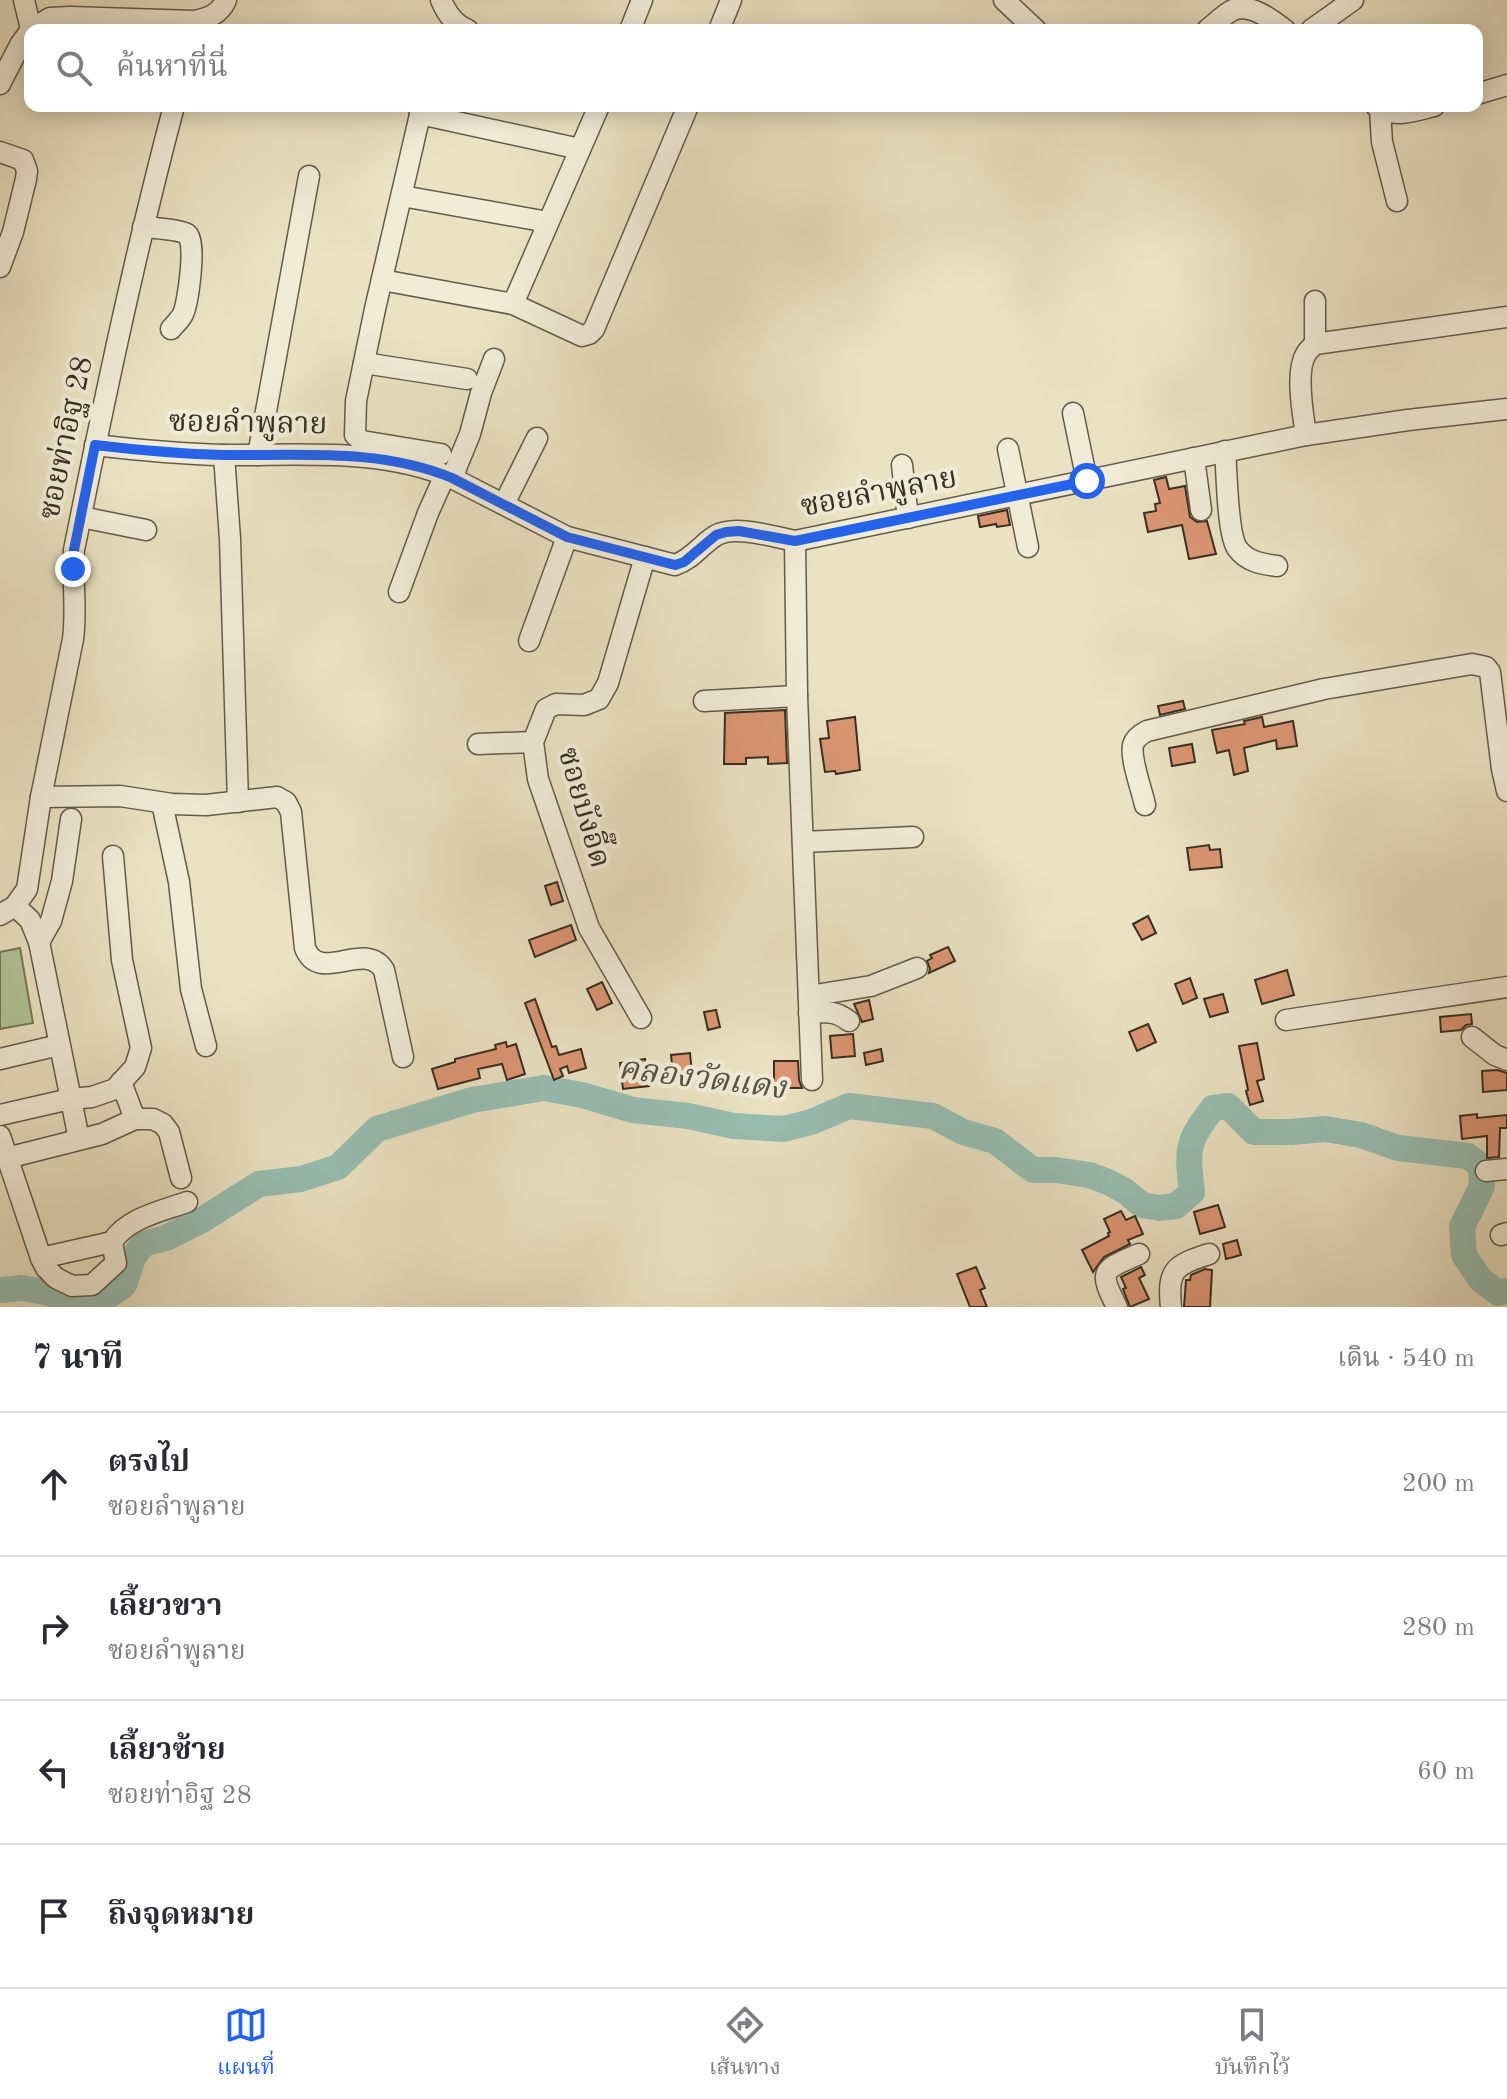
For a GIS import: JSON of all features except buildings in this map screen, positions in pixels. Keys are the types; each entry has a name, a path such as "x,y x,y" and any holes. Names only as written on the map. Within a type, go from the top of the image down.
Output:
{"street":[{"path":"24,0 30,24"},
{"path":"196,24 220,11 226,0"},
{"path":"632,24 642,0"},
{"path":"721,24 731,0"},
{"path":"1004,0 1030,24"},
{"path":"1319,24 1353,0"},
{"path":"1215,24 1235,9 1251,10 1278,24"},
{"path":"40,24 50,18 70,17 178,24"},
{"path":"0,84 24,40"},
{"path":"1483,92 1507,85"},
{"name":"ซอยท่าอิฐ 28","path":"8,910 27,889 41,797 73,639 73,569 81,517 143,227 172,112"},
{"path":"421,112 356,401 355,435 362,441 441,454"},
{"path":"429,112 580,149"},
{"path":"513,304 596,112"},
{"path":"382,280 513,304 582,336 589,334 594,329 685,112"},
{"path":"1378,112 1382,142 1397,201"},
{"path":"0,152 23,160 27,171 13,232 0,267"},
{"path":"258,455 309,176"},
{"path":"402,196 548,222"},
{"path":"143,227 178,232 192,240 185,308 182,317 171,329"},
{"path":"1315,301 1315,344"},
{"path":"1306,435 1302,369 1304,356 1315,344 1507,317"},
{"path":"399,592 428,513 470,434 494,359"},
{"path":"364,363 467,379"},
{"name":"ซอยลำพูลาย","path":"95,445 168,454 380,458 449,476 567,537 675,565 684,562 716,535 726,532 739,531 795,541 1306,435 1507,409"},
{"path":"1073,413 1087,481"},
{"path":"504,504 537,438"},
{"path":"1008,449 1028,547"},
{"path":"1225,451 1236,546 1260,564 1277,566"},
{"path":"224,455 230,539 238,802"},
{"path":"1194,458 1201,510"},
{"path":"902,465 908,518"},
{"path":"81,517 146,530"},
{"path":"529,641 567,537"},
{"path":"795,541 797,696 812,1080"},
{"name":"ซอยบังอี๊ด","path":"641,1018 589,928 538,779 533,742 546,709 556,704 584,705 599,699 608,683 645,557"},
{"path":"1145,805 1133,754 1139,735 1324,689 1479,665 1490,672 1503,737 1502,769 1507,791"},
{"path":"704,701 797,696"},
{"path":"478,744 533,742"},
{"path":"41,797 120,796 162,803 206,805 277,797 286,802 291,812 305,948 309,958 318,964 370,958 379,961 384,970 403,1057"},
{"path":"162,803 179,882 191,989 206,1046"},
{"path":"39,942 51,921 62,881 71,819"},
{"path":"803,842 913,837"},
{"path":"0,1115 92,1097 115,1089 135,1067 141,1048 122,960 113,856"},
{"path":"8,910 30,920 39,942 79,1139"},
{"path":"809,1005 917,968"},
{"path":"1286,1020 1507,987"},
{"path":"809,1005 838,1013 849,1021"},
{"path":"1472,1037 1495,1055 1507,1060"},
{"path":"0,1059 59,1045"},
{"path":"121,1082 135,1119"},
{"path":"7,1158 102,1134 135,1119 153,1119 163,1124 169,1132 181,1178"},
{"path":"0,1136 41,1258 56,1278 72,1286 92,1285 116,1263 112,1242"},
{"path":"41,1258 112,1242 127,1225 187,1202"},
{"path":"1117,1307 1104,1280 1106,1273 1112,1266 1139,1254"},
{"path":"1171,1307 1169,1290 1173,1274 1179,1266 1209,1254"}],"green space":[{"path":"20,948 33,1023 0,1029 0,952"}],"waterway":[{"name":"คลองวัดแดง","path":"0,1290 22,1288 50,1293 67,1302 85,1306 105,1298 124,1285 133,1258 143,1244 166,1238 202,1220 259,1184 301,1179 338,1167 377,1129 472,1100 544,1088 633,1110 688,1116 734,1126 784,1129 811,1122 849,1106 933,1116 963,1132 995,1141 1033,1170 1089,1175 1125,1191 1142,1205 1159,1208 1176,1206 1192,1192 1190,1147 1213,1108 1228,1106 1254,1132 1325,1129 1361,1135 1398,1148 1468,1156 1481,1166 1482,1186 1462,1227 1464,1255 1481,1280 1498,1293 1507,1291"}],"route":[{"path":"73,569 95,445 168,454 380,458 452,478 567,537 675,565 684,562 716,535 726,532 739,531 795,541 1087,481"}]}
